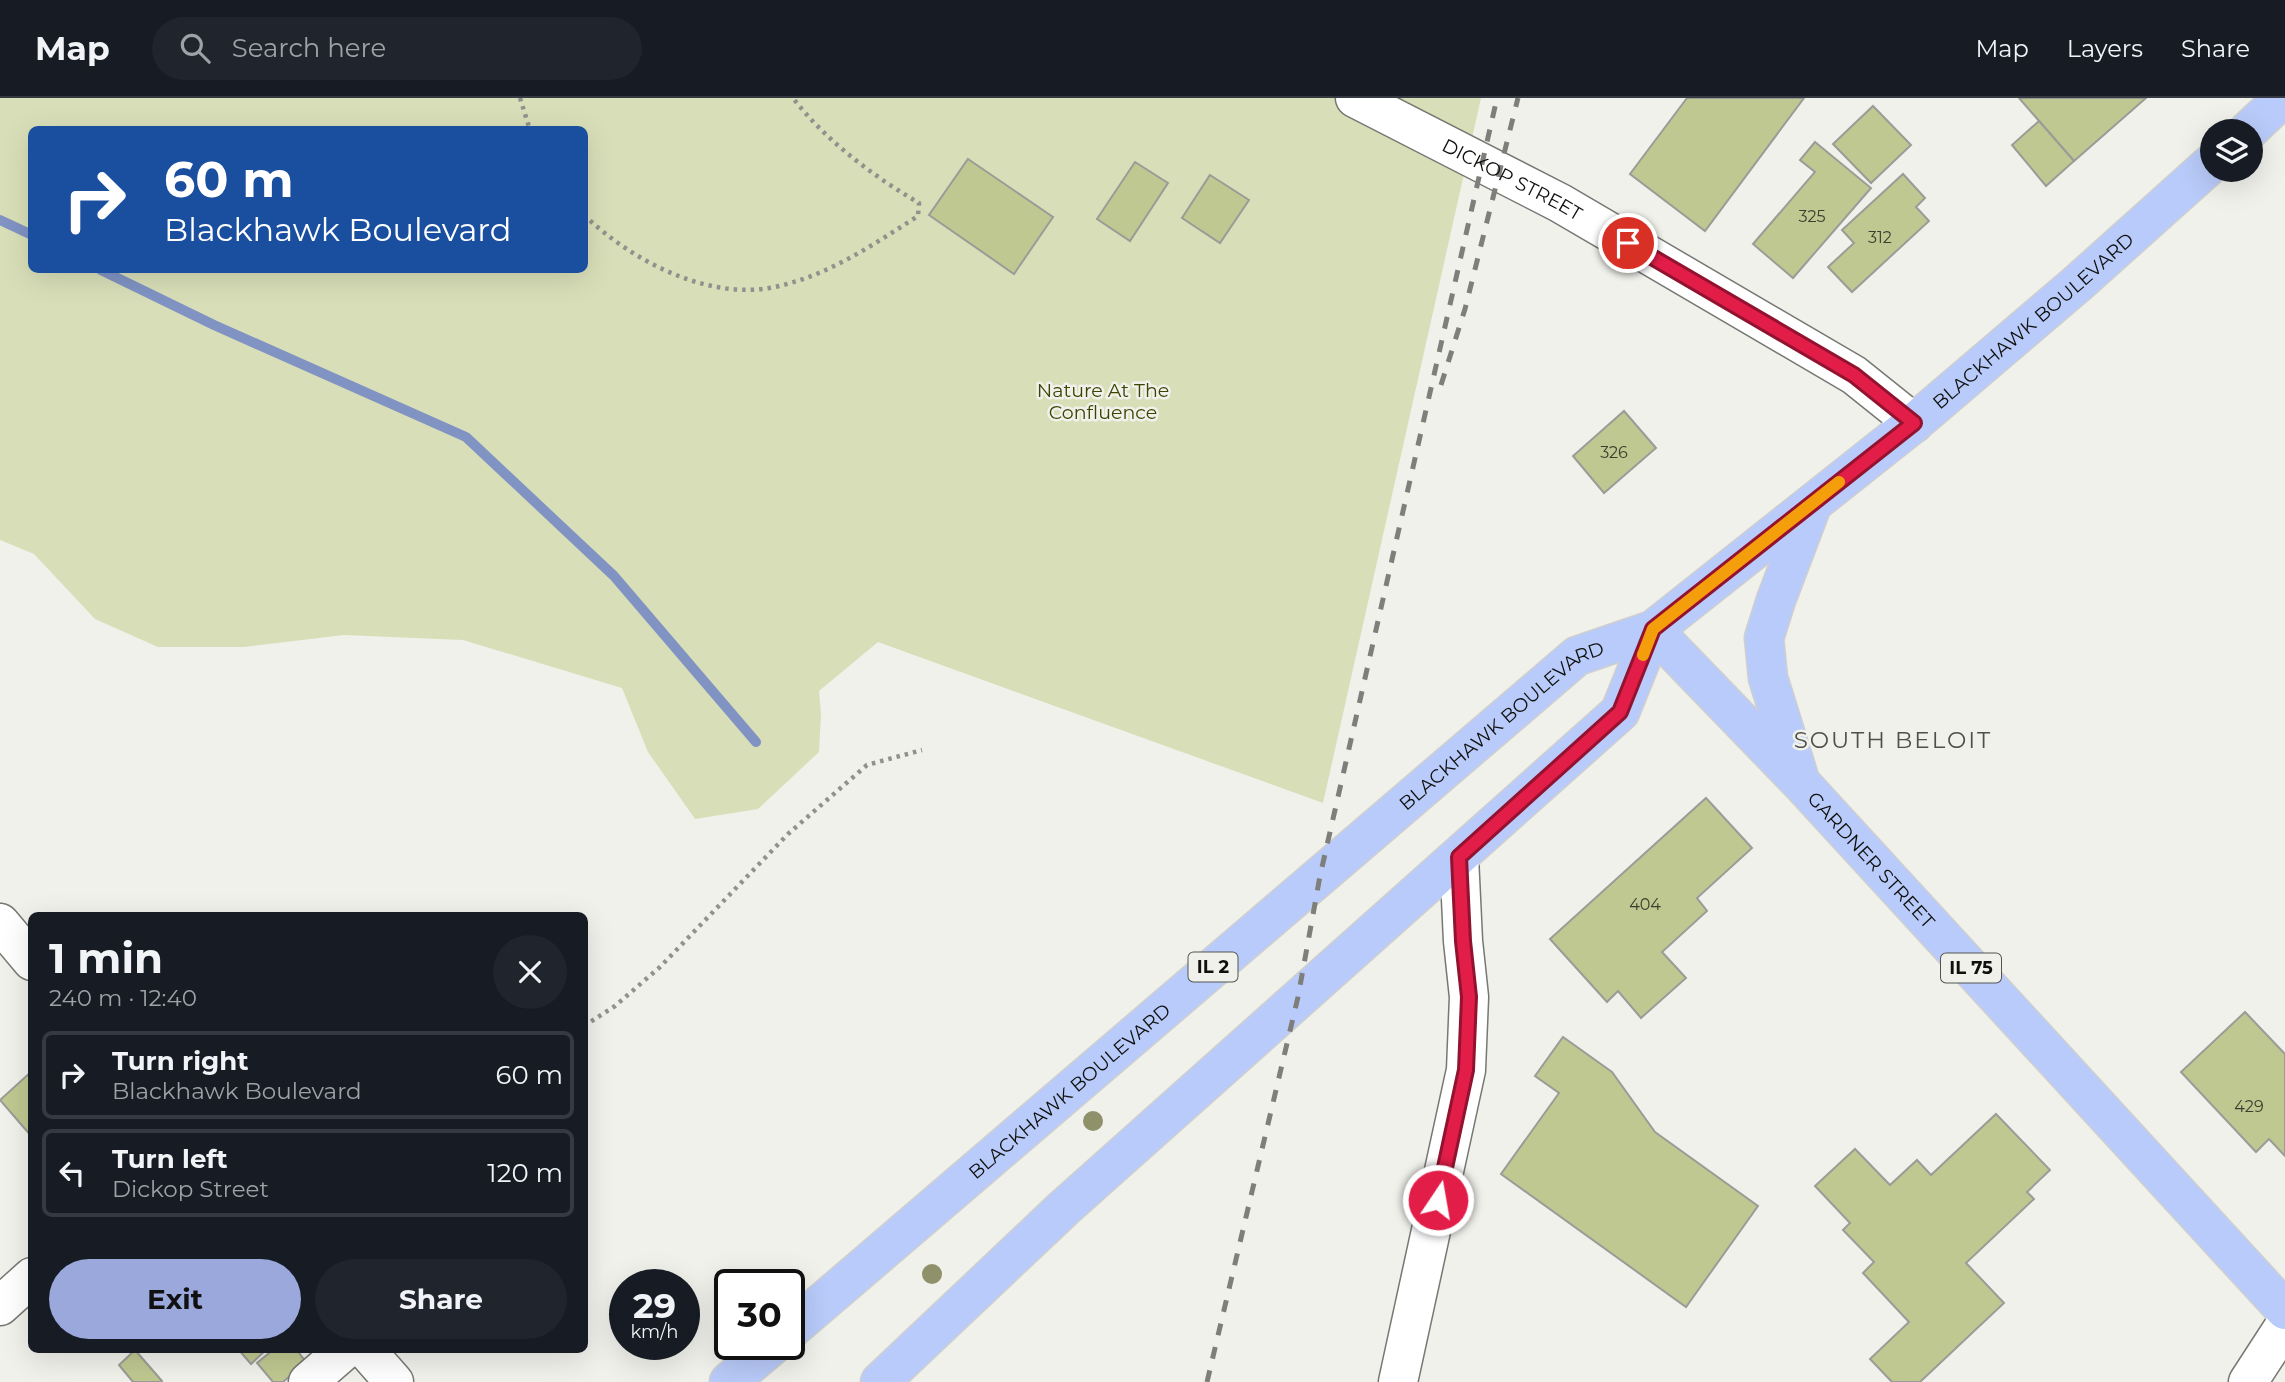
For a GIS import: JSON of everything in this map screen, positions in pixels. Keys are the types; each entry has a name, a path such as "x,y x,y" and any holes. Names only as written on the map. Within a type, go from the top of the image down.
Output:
{"main road":[{"path":"2261,119 2283,98"},
{"name":"BLACKHAWK BOULEVARD","path":"805,1317 1577,656 1653,629 1914,423 2077,284 2200,174"},
{"path":"1801,783 1768,678 1764,638 1813,504"},
{"name":"BLACKHAWK BOULEVARD","path":"880,1382 1064,1208 1620,712 1653,629"},
{"name":"GARDNER STREET","path":"1653,629 1801,783 2285,1310"},
{"path":"729,1382 755,1360"}],"street":[{"name":"DICKOP STREET","path":"1355,98 1560,203 1854,375 1914,423"},
{"path":"1398,1382 1466,1070 1469,997 1459,857"},
{"path":"0,923 28,956"},
{"path":"0,1306 28,1281"},
{"path":"2248,1382 2285,1325"},
{"path":"308,1382 341,1353"},
{"path":"369,1353 394,1382"}],"path":[{"path":"520,98 529,126"},
{"path":"588,219 609,238 658,267 714,286 740,290 779,286 838,265 860,254 918,216 919,203 852,157 815,123 793,98"},
{"path":"588,1023 615,1006 660,967 788,834 867,765 922,750"}],"green space":[{"name":"Nature At The Confluence","path":"0,98 1481,98 1323,803 878,642 819,691 819,752 758,809 695,819 648,752 622,688 463,640 344,635 244,647 158,647 95,619 34,554 0,540"}],"building":[{"path":"1687,98 1804,98 1705,231 1630,174"},
{"path":"2019,98 2146,98 2074,161"},
{"path":"1873,106 1911,145 1871,183 1833,144"},
{"path":"2039,121 2074,161 2046,186 2012,145"},
{"path":"1815,142 1871,188 1793,278 1753,244 1815,172 1800,160"},
{"path":"968,159 1053,217 1014,274 929,215"},
{"path":"1135,162 1168,183 1130,241 1097,219"},
{"path":"1903,174 1925,198 1916,207 1929,221 1852,292 1828,267 1854,243 1842,230"},
{"path":"1210,175 1249,200 1220,243 1182,218"},
{"path":"1624,411 1656,448 1604,493 1573,456"},
{"path":"1706,798 1752,848 1697,898 1707,911 1662,952 1686,978 1641,1018 1618,991 1607,1002 1550,939"},
{"path":"2245,1012 2285,1054 2285,1156 2269,1139 2256,1152 2181,1072"},
{"path":"1563,1037 1612,1072 1655,1132 1758,1206 1686,1307 1501,1174 1559,1093 1535,1076"},
{"path":"28,1075 28,1132 0,1100"},
{"path":"1996,1114 2050,1170 2027,1192 2034,1199 1966,1263 2004,1303 1920,1382 1892,1382 1870,1359 1909,1322 1863,1273 1874,1262 1843,1230 1850,1223 1815,1186 1855,1149 1890,1185 1917,1160 1931,1175"},
{"path":"132,1353 138,1353 162,1381 133,1382 119,1365"},
{"path":"241,1353 263,1353 251,1364"},
{"path":"269,1353 299,1353 306,1362 283,1382 273,1382 257,1363"}],"waterway":[{"path":"0,220 28,233"},
{"path":"107,273 214,325 466,437 614,576 756,742"}],"railway":[{"path":"1207,1382 1298,997 1320,876 1497,98"},
{"path":"1441,385 1465,309 1518,98"}],"slow traffic":[{"path":"1643,655 1653,629 1839,482"}],"district":[{"name":"SOUTH BELOIT","path":"1893,740"}],"route":[{"path":"1438,1200 1466,1070 1469,997 1459,857 1620,712 1653,629 1914,423 1854,375 1628,243"}]}
